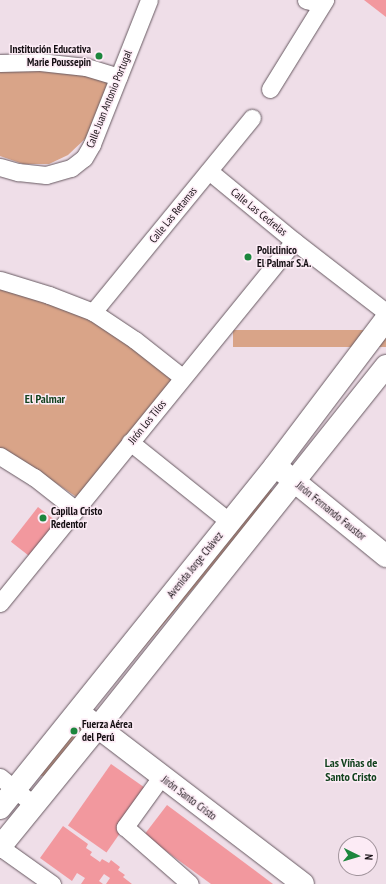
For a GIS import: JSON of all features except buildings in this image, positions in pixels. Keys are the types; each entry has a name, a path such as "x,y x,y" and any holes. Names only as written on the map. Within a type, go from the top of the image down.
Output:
{"main road":[{"name":"Avenida Jorge Chávez","path":"0,808 8,783 77,711 275,466 386,319"},
{"path":"0,847 98,727 386,366"},
{"name":"Jirón Fernando Faustor","path":"275,466 386,556"},
{"name":"Jirón Santo Cristo","path":"77,711 161,777 303,884"}],"street":[{"name":"Calle Juan Antonio Portugal","path":"0,167 18,172 46,175 63,172 78,164 92,144 149,0"},
{"path":"270,89 318,1"},
{"path":"0,63 40,62 86,67 118,77"},
{"name":"Calle Las Retamas","path":"93,312 252,118"},
{"name":"Calle Las Cedrelas","path":"209,171 386,312"},
{"name":"Jirón Los Tilos","path":"0,603 294,240"},
{"path":"0,280 49,295 93,312 135,340 182,377"},
{"path":"130,442 230,522"},
{"path":"0,456 34,477 76,510"},
{"path":"161,777 125,828 190,884"},
{"path":"8,783 34,805"},
{"path":"0,847 52,884"}],"shaded area":[{"path":"75,69 111,81 87,137 68,155 49,164 23,164 0,156 0,70"},
{"path":"0,285 87,315 170,376 171,383 81,500 32,467 0,449"},
{"path":"233,330 386,330 386,347 233,347"},
{"path":"268,487 274,492 91,710 85,705"},
{"path":"77,722 84,727 44,776 33,775"}],"place":[{"name":"Institución Educativa Marie Poussepin","path":"99,56"},
{"name":"Policlinico El Palmar S.A.","path":"248,257"},
{"name":"Capilla Cristo Redentor","path":"43,518"},
{"name":"Fuerza Aérea del Perú","path":"74,731"}],"district":[{"name":"El Palmar","path":"45,399"},
{"name":"Las Viñas de Santo Cristo","path":"351,770"}]}
